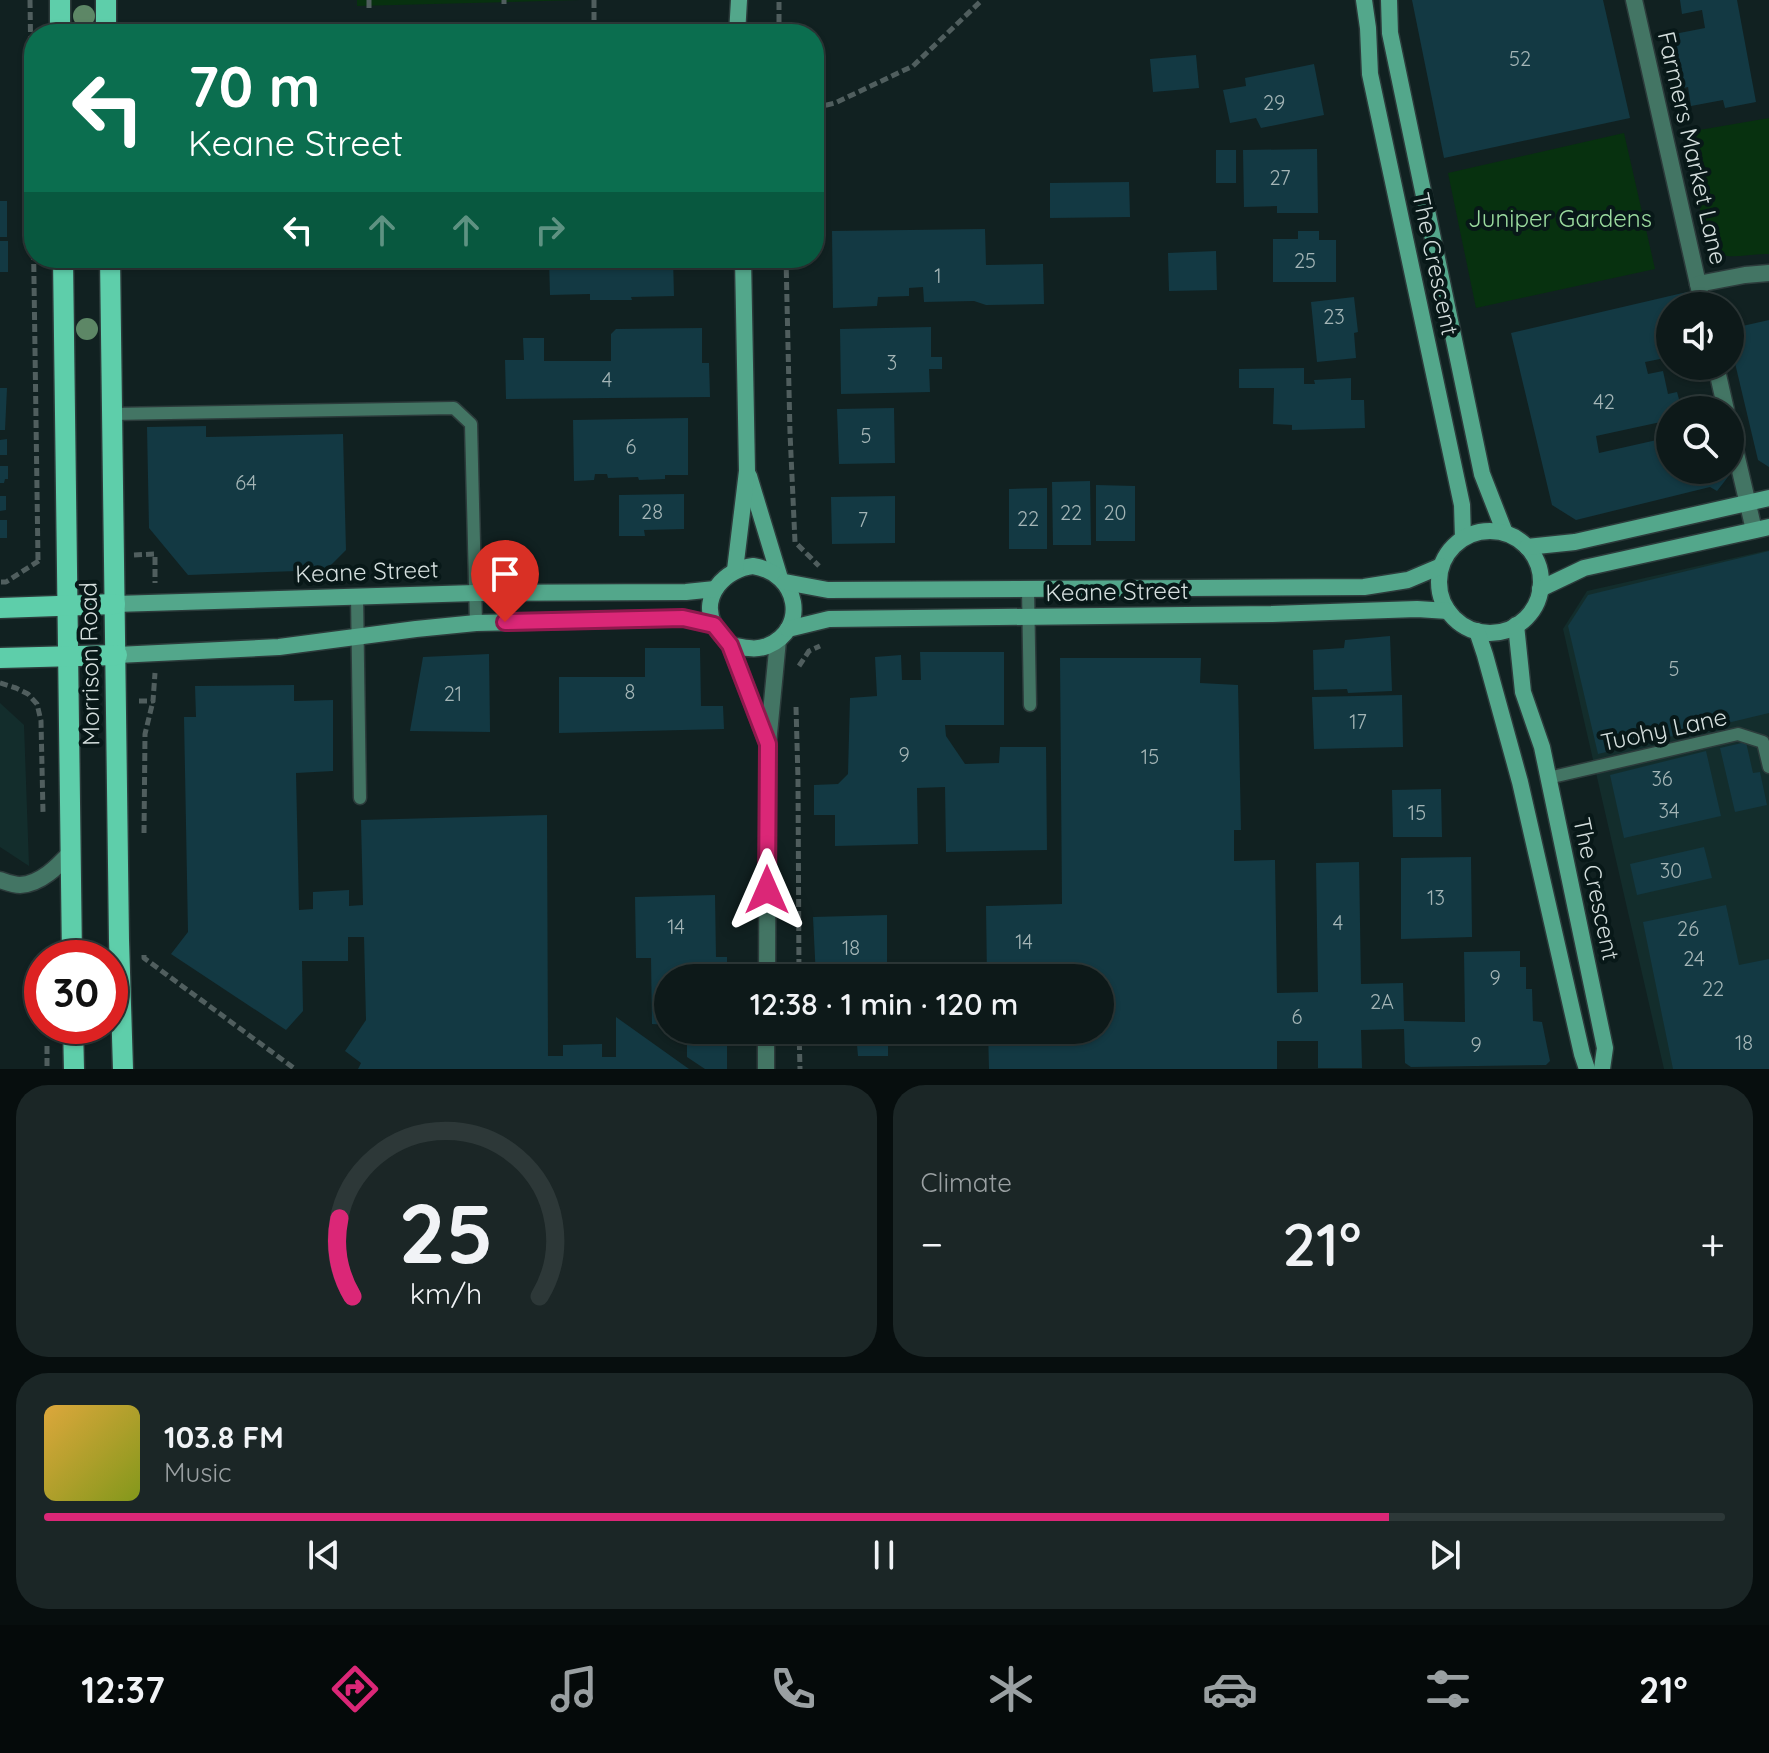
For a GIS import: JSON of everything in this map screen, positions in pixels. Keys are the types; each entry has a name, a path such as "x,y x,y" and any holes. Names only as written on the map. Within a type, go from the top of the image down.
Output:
{"main road":[{"path":"60,0 60,24"},
{"path":"106,0 106,24"},
{"name":"Morrison Road","path":"63,268 72,940"},
{"name":"Morrison Road","path":"110,268 123,1069"},
{"path":"0,608 115,604"},
{"path":"0,658 117,655"},
{"path":"73,1044 74,1069"}],"street":[{"path":"738,24 739,0"},
{"name":"The Crescent","path":"1364,0 1370,74 1462,505 1463,538"},
{"name":"The Crescent","path":"1389,0 1390,33 1482,474 1505,533"},
{"name":"Farmers Market Lane","path":"1634,0 1700,292"},
{"path":"735,570 747,471 743,268"},
{"path":"1698,284 1769,273"},
{"path":"747,471 782,578 794,604 792,617 783,634 768,744 767,964"},
{"path":"1540,589 1584,568 1761,528 1747,503 1743,484"},
{"path":"1527,547 1575,542 1769,498"},
{"path":"1491,530 1505,533 1527,547 1539,566 1540,589 1536,604 1516,625 1504,631 1477,631 1456,620 1448,611 1441,597 1441,566 1446,555 1463,538 1491,530"},
{"path":"768,744 730,645 714,625 711,607 715,589 727,574 735,570 753,566 771,570 782,578"},
{"name":"Keane Street","path":"782,578 828,590 1364,587 1408,580 1441,566"},
{"name":"Keane Street","path":"115,604 715,589"},
{"name":"Keane Street","path":"783,634 829,619 1272,614 1417,609 1448,611"},
{"path":"117,655 279,647 476,623 683,618 714,625"},
{"name":"The Crescent","path":"1516,625 1523,692 1542,747 1605,1048 1602,1069"},
{"name":"The Crescent","path":"1477,631 1520,782 1587,1069"},
{"path":"730,645 750,649 765,647 783,634"},
{"path":"0,880 21,885 40,879 71,852"},
{"path":"766,1044 766,1069"}],"lane":[{"path":"112,414 454,408 471,424 476,623"},
{"path":"1028,589 1030,705"},
{"path":"357,596 360,798"},
{"name":"Tuohy Lane","path":"1548,778 1738,734 1763,742 1769,767"}],"path":[{"path":"30,0 30,24"},
{"path":"369,0 369,9"},
{"path":"594,0 594,24"},
{"path":"779,0 779,24"},
{"path":"824,106 913,66 982,0"},
{"path":"0,582 6,582 38,560 34,268"},
{"path":"0,683 28,694 37,704 41,721 44,821"},
{"path":"144,846 145,734 153,701"},
{"path":"144,942 144,958 295,1069"},
{"path":"799,1044 800,1069"}],"shaded area":[{"path":"1769,550 1769,1069 1664,1069 1563,629 1587,591"},
{"path":"0,703 24,725 29,866 0,847"}],"green space":[{"path":"357,0 580,0 357,6"},
{"path":"1769,118 1769,254 1737,256 1715,253 1709,248 1682,133"},
{"name":"Juniper Gardens","path":"1624,133 1655,269 1476,308 1448,173"}],"building":[{"path":"1412,0 1603,0 1630,118 1444,158"},
{"path":"1680,0 1737,0 1756,102 1725,108 1723,100 1691,106 1688,87 1674,90 1664,36 1705,28 1702,10 1682,14"},
{"path":"1196,55 1199,88 1153,92 1150,59"},
{"path":"1314,64 1324,115 1261,128 1256,118 1230,123 1223,90 1246,86 1245,78"},
{"path":"1317,149 1318,213 1277,213 1277,206 1244,207 1243,150"},
{"path":"1216,150 1236,150 1236,183 1216,183"},
{"path":"1129,182 1130,217 1050,218 1050,183"},
{"path":"0,201 7,201 7,237 0,237"},
{"path":"985,229 986,265 1043,264 1044,304 924,302 923,287 909,288 909,296 878,297 877,306 833,308 832,231"},
{"path":"1298,231 1319,231 1319,240 1336,240 1336,282 1273,282 1273,239 1298,239"},
{"path":"0,241 8,241 8,272 0,272"},
{"path":"1216,251 1217,290 1169,291 1168,253"},
{"path":"549,268 673,268 674,296 590,300 590,294 550,295"},
{"path":"1354,297 1358,332 1354,333 1356,358 1317,362 1311,302"},
{"path":"1656,299 1656,360 1645,362 1648,374 1656,372 1656,380 1665,380 1668,394 1677,392 1678,396 1656,396 1656,423 1596,436 1599,453 1656,440 1656,484 1722,484 1717,491 1710,487 1576,520 1552,505 1511,333"},
{"path":"1769,320 1769,467 1758,460 1739,380 1744,380 1744,326"},
{"path":"931,327 931,357 942,357 942,369 929,369 930,392 841,394 840,329"},
{"path":"702,328 702,363 709,363 710,397 506,399 505,360 524,360 523,338 544,338 544,361 611,361 611,334 616,329"},
{"path":"1304,368 1304,384 1315,384 1314,380 1351,378 1351,400 1364,400 1365,428 1292,430 1292,425 1273,424 1274,388 1239,388 1239,369"},
{"path":"0,388 7,388 5,430 0,430"},
{"path":"894,408 895,463 839,464 837,409"},
{"path":"688,418 688,475 639,480 638,477 608,478 607,474 595,474 594,480 574,481 573,420"},
{"path":"206,426 206,437 343,434 346,550 326,570 188,575 149,528 147,427"},
{"path":"7,439 7,455 0,455 0,440"},
{"path":"0,466 8,466 8,479 4,483 0,483"},
{"path":"1090,481 1091,545 1053,545 1052,482"},
{"path":"1096,485 1135,486 1135,541 1096,541"},
{"path":"1047,488 1047,549 1009,549 1009,489"},
{"path":"684,494 684,529 644,530 645,536 619,536 619,495"},
{"path":"0,496 6,496 6,510 0,511"},
{"path":"895,496 895,543 832,544 831,497"},
{"path":"0,520 7,520 7,538 0,538"},
{"path":"1769,551 1769,713 1598,754 1568,626 1588,595"},
{"path":"1390,636 1392,691 1348,693 1347,689 1314,690 1313,650 1344,648 1345,640"},
{"path":"645,648 700,648 701,706 723,706 724,729 559,733 559,677 645,677"},
{"path":"920,652 1004,652 1004,725 945,725 946,736 965,764 999,763 1000,747 1046,747 1047,850 946,852 945,787 917,788 918,844 835,846 835,815 814,815 814,785 838,784 848,774 850,698 877,696 875,657 901,655 902,680 921,680"},
{"path":"489,654 490,732 410,731 423,657"},
{"path":"1060,658 1201,658 1200,683 1238,685 1241,830 1234,830 1234,861 1275,860 1277,993 1318,992 1316,863 1359,862 1361,984 1403,983 1404,1021 1465,1022 1464,952 1520,951 1520,967 1526,967 1526,989 1532,989 1533,1021 1542,1022 1550,1061 1546,1065 1411,1067 1405,1063 1404,1029 1361,1030 1362,1068 1318,1068 1318,1041 1277,1041 1277,1069 989,1069 988,1044 1114,1044 1114,964 987,964 986,906 1062,904"},
{"path":"294,685 294,701 333,700 333,771 296,773 299,910 313,909 313,892 349,890 349,906 363,905 361,820 547,815 548,1056 563,1056 563,1045 602,1044 602,1057 616,1057 616,1017 689,1069 358,1069 361,1063 345,1051 366,1020 364,937 348,937 348,961 302,961 303,1011 286,1030 171,954 188,932 184,717 196,717 195,686"},
{"path":"1402,695 1403,747 1314,749 1312,697"},
{"path":"1746,742 1753,773 1760,772 1767,805 1735,812 1720,748"},
{"path":"1706,751 1721,816 1624,838 1610,775"},
{"path":"1441,789 1442,837 1393,837 1392,790"},
{"path":"1704,847 1712,878 1637,895 1630,864"},
{"path":"1471,857 1472,937 1401,939 1401,858"},
{"path":"715,895 716,957 727,957 727,964 654,964 654,1024 651,958 636,958 635,897"},
{"path":"1726,905 1739,965 1769,959 1769,1069 1673,1069 1643,922"},
{"path":"887,915 887,964 815,964 813,917"},
{"path":"687,1044 727,1044 727,1069 705,1069 687,1057"},
{"path":"888,1044 888,1056 858,1056 857,1045 836,1045"}],"route":[{"path":"505,622 683,618 714,625 730,645 768,744 767,890"}]}
